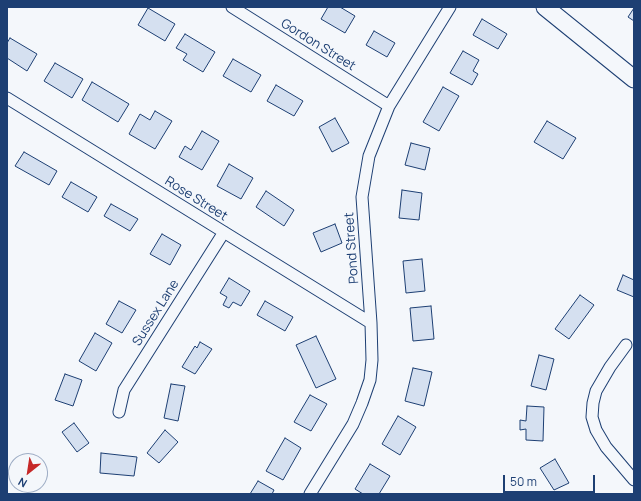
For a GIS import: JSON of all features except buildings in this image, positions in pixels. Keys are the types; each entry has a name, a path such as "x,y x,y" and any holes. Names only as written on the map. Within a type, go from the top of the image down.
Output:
{"main road":[{"path":"545,7 634,79"}],"street":[{"name":"Gordon Street","path":"232,7 389,106"},
{"name":"Pond Street","path":"310,494 353,424 370,380 372,360 371,323 362,197 369,156 389,106 450,7"},
{"name":"Rose Street","path":"7,98 371,323"},
{"name":"Sussex Lane","path":"119,412 124,390 224,232"},
{"path":"626,345 610,367 596,391 592,417 596,430 606,447 634,480"}]}
